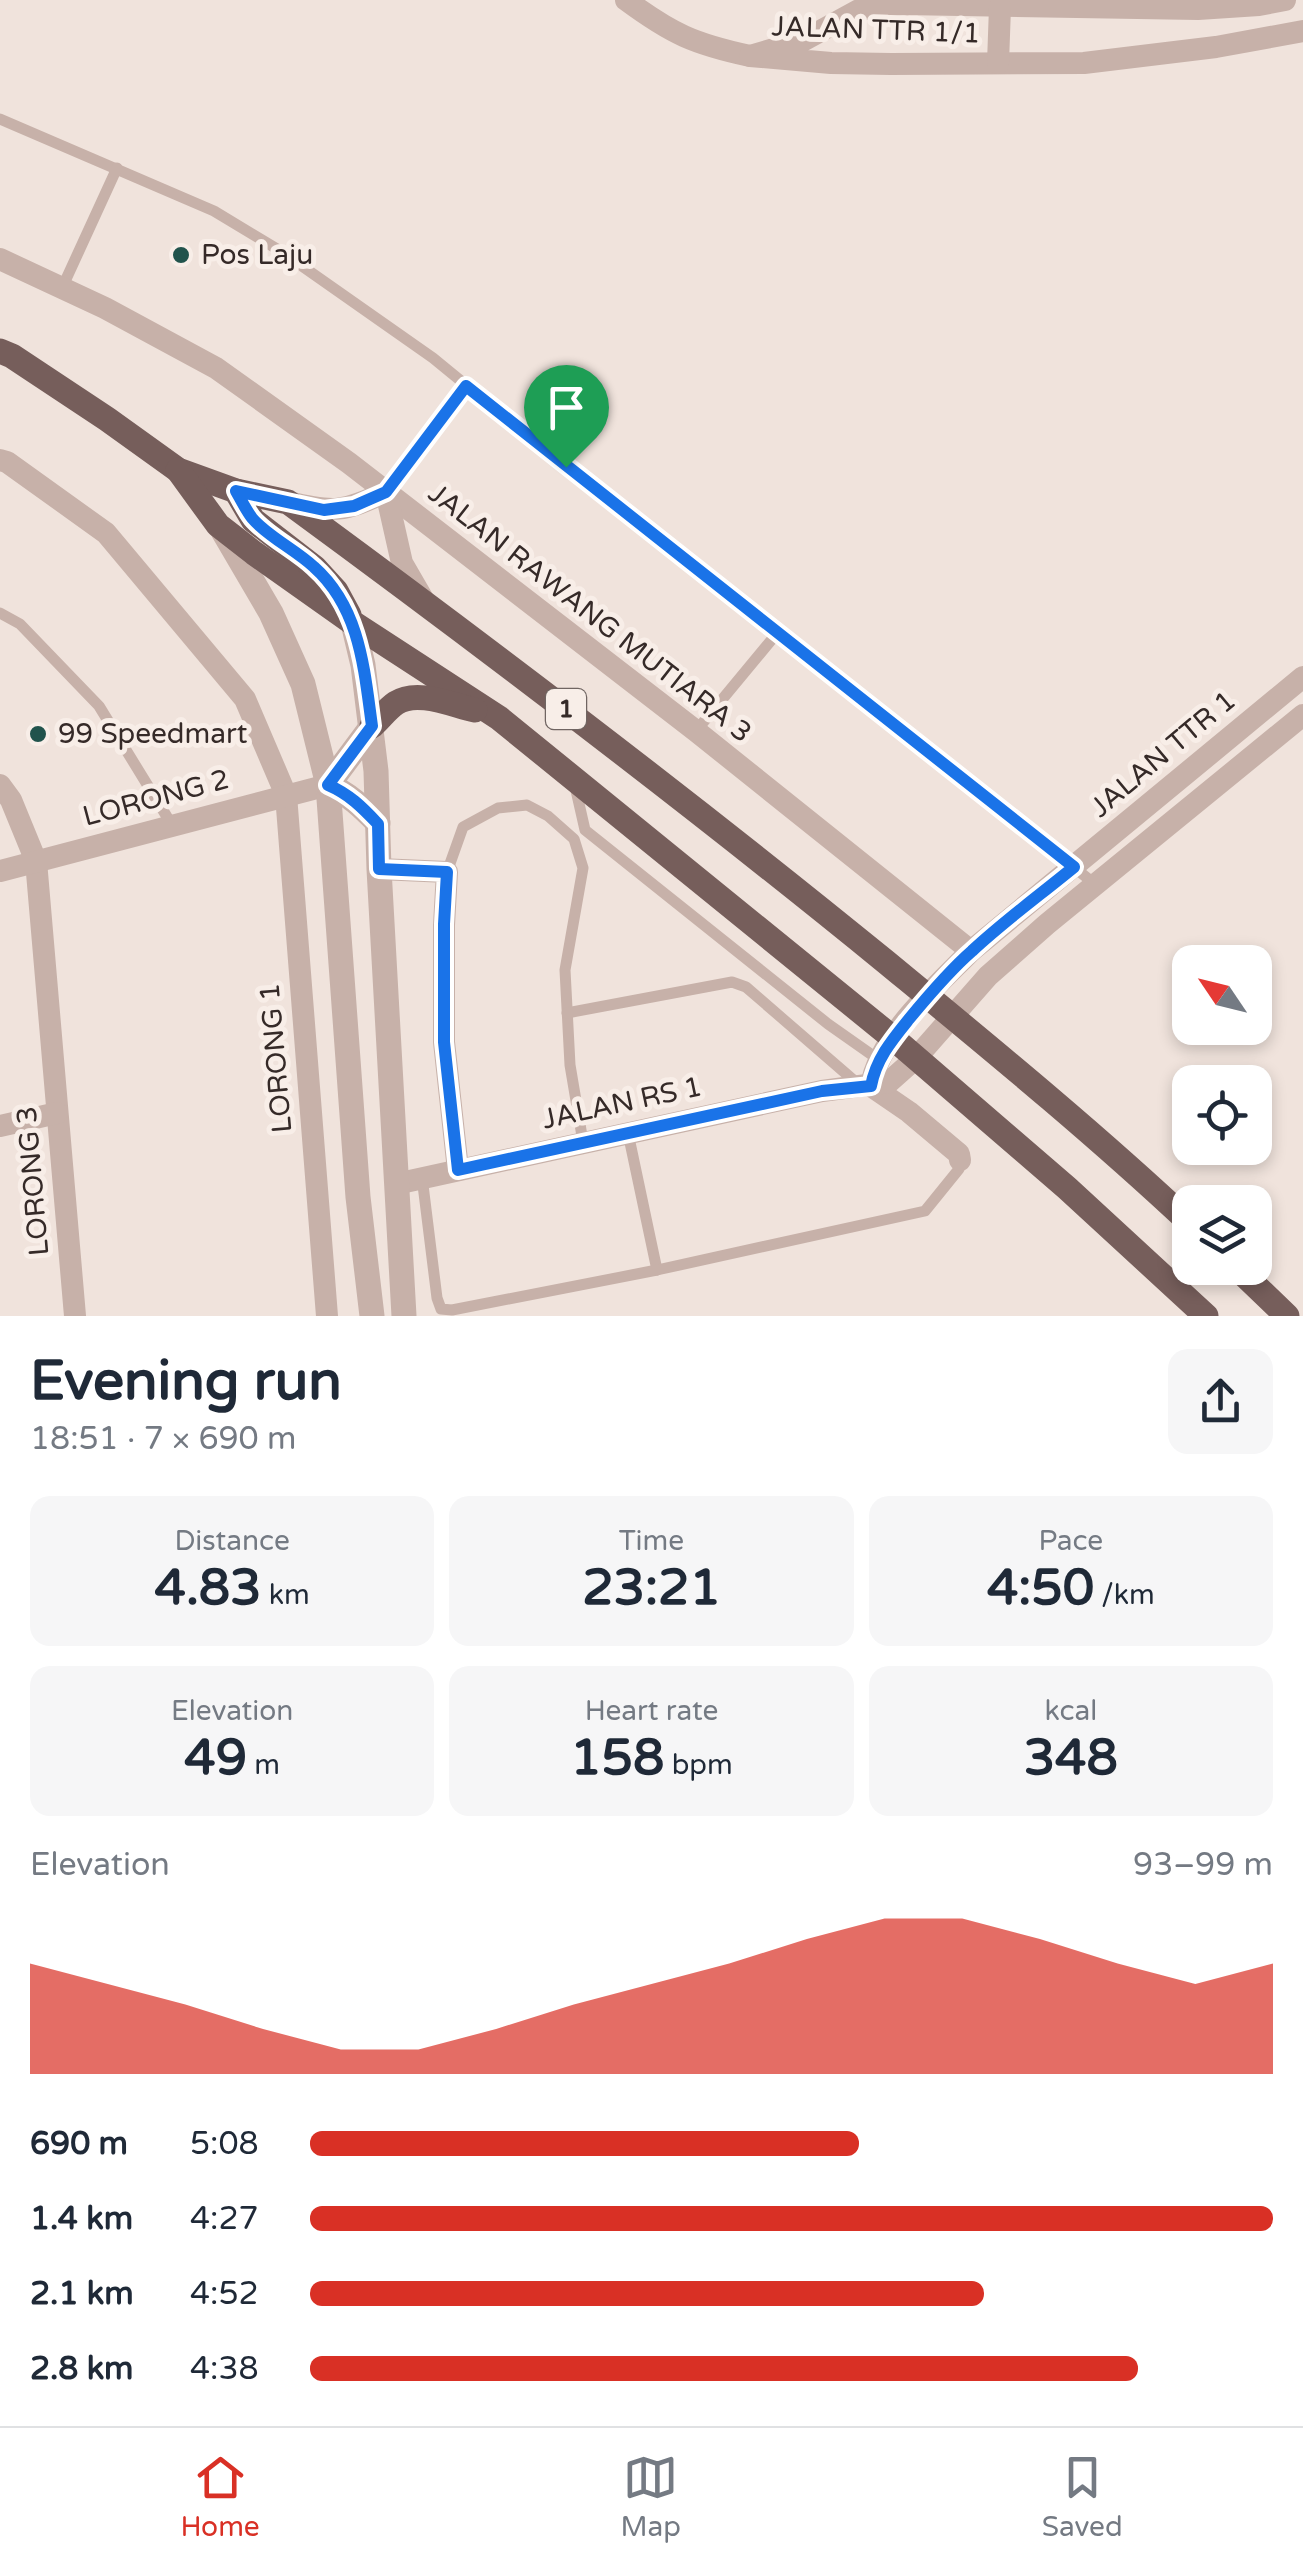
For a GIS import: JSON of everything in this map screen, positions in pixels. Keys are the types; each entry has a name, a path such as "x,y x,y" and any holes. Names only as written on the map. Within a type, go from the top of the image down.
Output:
{"main road":[{"name":"1","path":"0,351 178,470 236,491 288,502 668,788 928,996 1172,1206"},
{"name":"1","path":"178,470 218,525 353,623 499,718 574,778 896,1058 1067,1188 1206,1316"},
{"path":"236,491 254,520 315,568 336,591 353,623"},
{"path":"372,726 394,704 418,698 499,718"},
{"path":"1255,1285 1287,1316"}],"street":[{"path":"626,0 691,41 750,56"},
{"path":"1282,1 1295,32"},
{"name":"JALAN TTR 1/1","path":"750,56 804,40 859,10 903,4 1198,10 1282,1"},
{"path":"998,63 1000,7"},
{"name":"JALAN TTR 1/1","path":"750,56 846,63 1084,62 1295,32"},
{"name":"JALAN RAWANG MUTIARA 3","path":"0,259 106,308 216,368 386,492 696,731 971,951"},
{"name":"LORONG 1","path":"0,460 106,533 245,699 286,795 327,1316"},
{"path":"288,502 324,510 354,506 386,492 402,563 424,602"},
{"path":"218,525 270,613 303,684 328,785 358,1197 372,1316"},
{"path":"353,623 372,726 404,1316"},
{"name":"JALAN TTR 1","path":"896,1058 928,996 971,951 1303,677"},
{"name":"JALAN TTR 1","path":"896,1058 953,1017 988,976 1303,716"},
{"path":"328,785 372,726"},
{"name":"LORONG 3","path":"0,785 11,800 36,861 75,1316"},
{"path":"328,785 358,802 378,824"},
{"name":"LORONG 2","path":"0,872 328,785"},
{"path":"379,869 447,872 444,1042 458,1170"},
{"name":"JALAN RS 1","path":"396,1184 822,1091 889,1082 896,1058"},
{"path":"866,1086 910,1112 960,1160"},
{"path":"0,1126 57,1113"}],"lane":[{"path":"0,119 214,211 282,252 433,358 1096,884"},
{"path":"62,288 117,168"},
{"path":"386,492 466,386"},
{"path":"0,613 20,624 100,706 172,825"},
{"path":"696,731 778,632"},
{"path":"447,872 463,826 498,808 527,805 548,816 574,839 583,868 565,970 570,1065 583,1142"},
{"path":"567,1012 732,982 746,987 866,1086"},
{"path":"628,1132 657,1270"},
{"path":"422,1177 437,1298 442,1309 452,1310 925,1211 959,1170 960,1160"}],"place":[{"name":"Pos Laju","path":"181,255"},
{"name":"99 Speedmart","path":"38,734"}],"route":[{"path":"466,386 566,467 1074,867 971,951 928,996 879,1060 871,1086 822,1091 458,1170 444,1042 447,872 379,869 378,824 358,802 328,785 372,726 353,623 336,591 315,568 254,520 236,491 324,510 354,506 386,492 466,386"}]}
